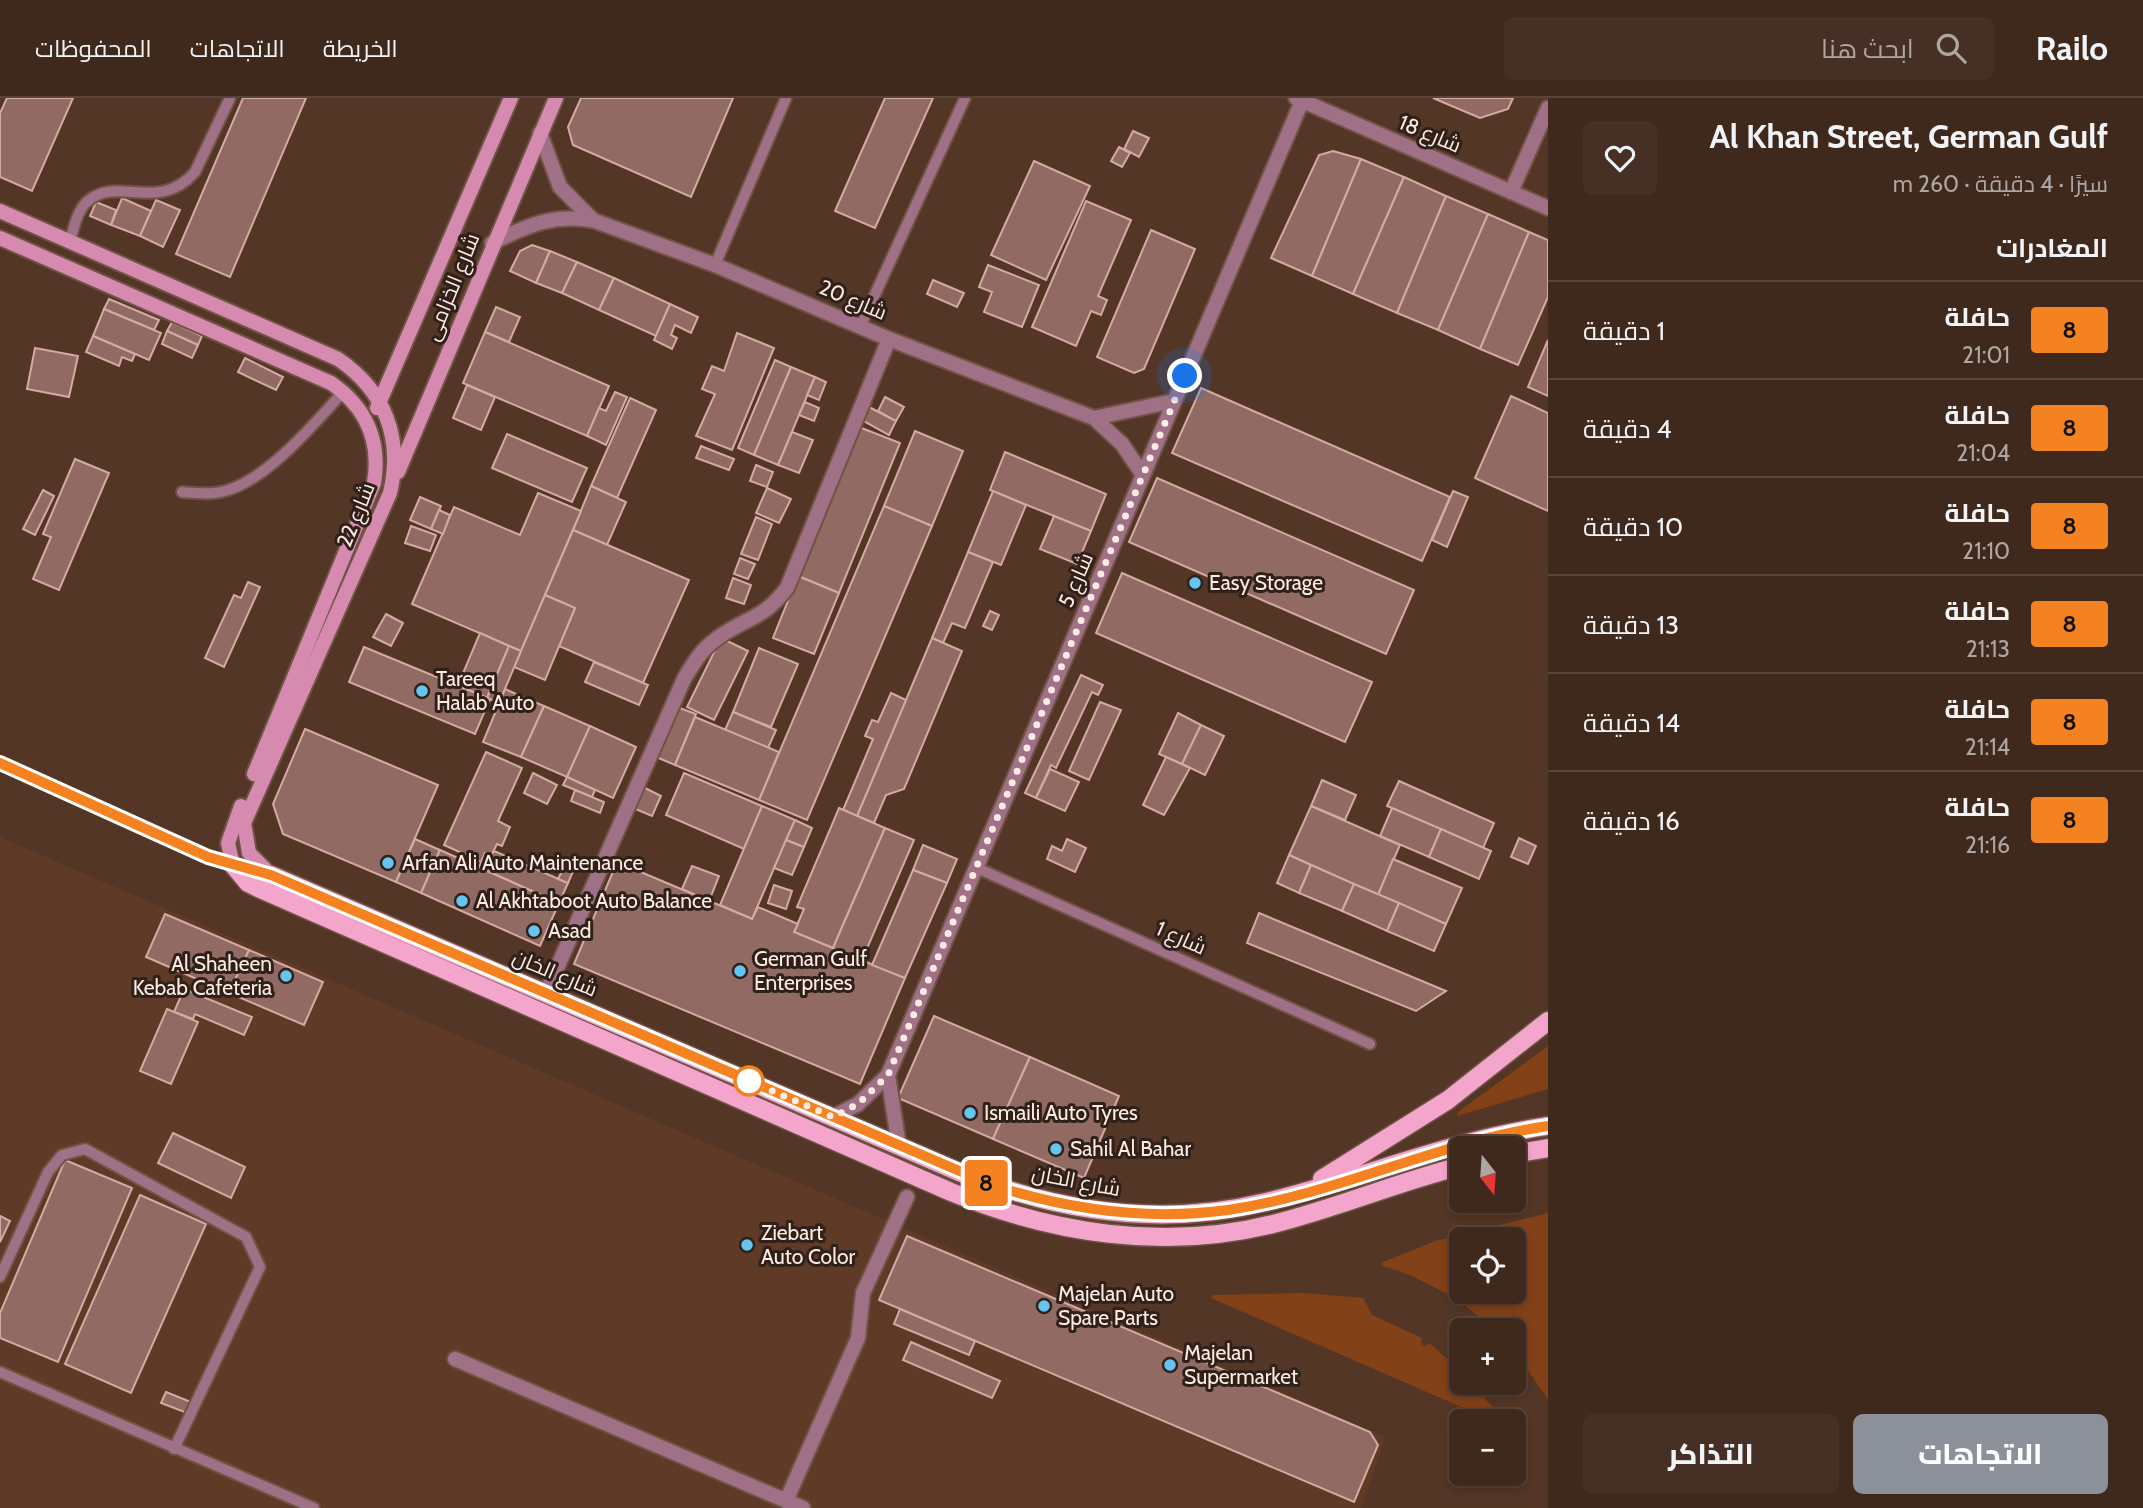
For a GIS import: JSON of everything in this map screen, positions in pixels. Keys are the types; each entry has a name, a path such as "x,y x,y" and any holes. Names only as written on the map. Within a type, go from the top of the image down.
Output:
{"main road":[{"name":"شارع الخان","path":"233,865 248,883 258,888 951,1192 984,1206 1054,1226 1126,1236 1162,1237 1234,1231 1305,1215 1449,1170"},
{"name":"شارع الخان","path":"271,875 992,1185 1092,1210 1126,1214 1196,1213 1298,1194 1470,1140 1548,1126"},
{"path":"1298,1194 1448,1100 1494,1067 1548,1021"},
{"path":"1526,1152 1548,1148"}],"street":[{"name":"شارع الخزامى","path":"369,426 511,98"},
{"name":"شارع الخزامى","path":"390,493 492,243 556,98"},
{"name":"شارع 18","path":"1298,99 1548,208"},
{"name":"شارع 5","path":"833,1117 858,1104 888,1075 1143,475 1298,99"},
{"path":"1511,192 1548,108"},
{"name":"شارع 20","path":"540,133 560,187 570,200 595,221"},
{"name":"شارع 22","path":"0,211 338,359 362,377 380,401 394,445 390,493 247,812 243,833 249,853 271,875"},
{"name":"شارع 20","path":"492,243 544,220 576,217 595,221 715,265 889,339 1094,418 1122,444 1143,475"},
{"name":"شارع 22","path":"0,238 344,391 363,413 369,426 377,454 374,483 230,832 228,843 233,865"},
{"path":"545,993 690,669 718,637 756,618 774,605 787,587 889,339"},
{"path":"1094,418 1174,401"},
{"path":"888,1075 899,1146"},
{"path":"786,1501 858,1338 863,1293 907,1197"},
{"path":"455,1359 803,1508"}],"lane":[{"path":"70,241 82,208 95,196 113,192 158,193 169,191 188,180 230,98"},
{"path":"715,265 786,98"},
{"path":"861,325 965,98"},
{"path":"182,492 223,492 242,484 295,442 344,391"},
{"name":"شارع 1","path":"976,868 1370,1044"},
{"path":"0,1277 48,1172 62,1155 85,1149 246,1237 260,1268 174,1449"},
{"path":"0,1372 314,1508"}],"shaded area":[{"path":"0,837 1386,1437 1361,1508 0,1508"},
{"path":"1548,1046 1548,1089 1457,1116 1458,1112"},
{"path":"1548,1213 1548,1399 1526,1368 1526,1318 1480,1318 1463,1304 1526,1304 1526,1227 1492,1227"},
{"path":"1449,1238 1449,1294 1410,1275 1383,1266 1381,1263"},
{"path":"1303,1293 1363,1298 1372,1315 1422,1338 1421,1344 1425,1346 1430,1343 1449,1361 1449,1395 1482,1395 1494,1409 1466,1409 1211,1298 1214,1295"}],"building":[{"path":"7,98 73,98 32,191 0,177 0,113"},
{"path":"243,98 306,98 230,277 176,254"},
{"path":"581,98 733,98 691,197 573,145 568,127"},
{"path":"885,98 933,98 875,228 835,211"},
{"path":"1433,98 1513,98 1508,109 1480,118"},
{"path":"1133,131 1149,138 1139,157 1124,149"},
{"path":"1119,147 1130,153 1122,167 1111,161"},
{"path":"1333,151 1361,159 1312,276 1271,258 1319,155"},
{"path":"1361,159 1404,177 1353,294 1312,276"},
{"path":"1034,161 1090,186 1046,280 991,255"},
{"path":"1404,177 1446,196 1397,313 1353,294"},
{"path":"1446,196 1488,214 1438,330 1397,313"},
{"path":"122,198 151,211 140,236 111,225"},
{"path":"156,200 180,210 163,247 140,236"},
{"path":"1086,201 1131,220 1098,296 1107,300 1101,315 1091,311 1076,346 1032,327"},
{"path":"96,202 116,210 111,225 90,216"},
{"path":"1488,214 1529,232 1480,349 1438,330"},
{"path":"1151,230 1195,249 1144,369 1134,373 1097,357"},
{"path":"1529,232 1548,240 1548,297 1518,365 1480,349"},
{"path":"532,245 550,251 536,283 510,271 520,251"},
{"path":"550,251 577,262 562,293 536,283"},
{"path":"577,262 614,278 599,310 562,293"},
{"path":"988,265 1039,285 1022,327 984,312 992,292 979,287"},
{"path":"614,278 670,304 656,336 599,310"},
{"path":"933,280 964,293 957,307 927,294"},
{"path":"109,299 159,320 154,330 104,309"},
{"path":"670,304 698,317 691,333 675,325 671,335 677,338 672,349 654,340"},
{"path":"496,307 520,317 509,342 485,332"},
{"path":"104,309 161,333 149,360 93,336"},
{"path":"172,322 202,336 198,345 167,331"},
{"path":"167,331 198,345 192,358 162,344"},
{"path":"485,332 609,386 587,436 463,383"},
{"path":"737,333 774,348 732,450 696,436 715,394 702,389 712,366 724,371"},
{"path":"93,336 135,354 132,361 122,357 119,366 86,352"},
{"path":"1548,340 1548,396 1528,387"},
{"path":"35,348 78,356 69,397 27,389"},
{"path":"245,358 283,377 276,390 238,372"},
{"path":"775,360 791,367 754,455 738,448"},
{"path":"791,367 815,377 778,465 754,455"},
{"path":"815,377 826,382 819,400 807,395"},
{"path":"467,385 495,397 481,430 453,418"},
{"path":"1201,388 1450,497 1422,561 1172,453"},
{"path":"615,392 627,397 606,445 587,436 599,408 606,411"},
{"path":"1511,396 1548,413 1548,511 1475,478"},
{"path":"885,397 904,407 896,421 878,411"},
{"path":"630,398 656,410 617,498 591,486"},
{"path":"805,402 819,408 814,421 799,415"},
{"path":"869,407 896,421 889,435 862,420"},
{"path":"859,427 900,443 839,593 798,576"},
{"path":"915,431 963,451 932,526 884,506"},
{"path":"792,432 813,440 799,473 778,465"},
{"path":"507,434 587,468 572,502 492,468"},
{"path":"701,446 734,459 729,470 696,458"},
{"path":"1005,452 1106,494 1091,531 990,490"},
{"path":"75,459 109,473 59,590 33,579 51,537 43,534"},
{"path":"756,465 773,472 767,487 750,481"},
{"path":"1157,478 1414,590 1386,654 1129,542"},
{"path":"591,486 626,502 607,545 573,530"},
{"path":"767,488 791,499 779,523 756,513"},
{"path":"43,490 54,496 35,535 23,529"},
{"path":"993,491 1026,505 1001,565 968,552"},
{"path":"1453,491 1468,497 1447,547 1432,540"},
{"path":"538,493 581,511 521,651 412,604 454,507 520,535"},
{"path":"420,497 441,506 431,529 410,520"},
{"path":"884,506 932,526 807,820 759,800"},
{"path":"439,510 450,515 443,534 431,529"},
{"path":"1054,516 1091,531 1077,564 1040,549"},
{"path":"756,517 772,524 758,560 741,554"},
{"path":"411,526 436,535 430,551 405,543"},
{"path":"573,530 689,580 643,683 559,646 575,608 545,595"},
{"path":"968,552 993,562 965,628 952,623 943,643 932,638"},
{"path":"740,558 755,564 748,579 734,574"},
{"path":"1122,573 1372,682 1345,742 1096,633"},
{"path":"798,576 839,593 814,654 773,638"},
{"path":"733,578 751,585 744,604 726,598"},
{"path":"248,582 260,587 224,667 205,658 234,595 241,598"},
{"path":"545,595 575,608 545,680 514,667"},
{"path":"990,611 999,615 992,630 983,626"},
{"path":"386,614 403,623 391,646 373,637"},
{"path":"480,633 509,646 487,698 458,685"},
{"path":"721,638 748,651 714,720 687,707"},
{"path":"932,638 962,651 904,789 886,795 874,823 857,816"},
{"path":"509,646 521,651 499,703 487,698"},
{"name":"Tareeq Halab Auto","path":"364,647 490,699 475,734 349,682"},
{"path":"759,648 798,664 771,727 733,712"},
{"path":"594,662 648,685 639,705 585,682"},
{"path":"1081,675 1103,685 1098,695 1092,692 1056,768 1051,765 1036,798 1025,793"},
{"path":"505,689 544,706 521,757 483,742"},
{"path":"891,693 906,700 857,816 843,810 873,739 865,736 872,720 878,722"},
{"path":"1100,702 1121,710 1089,780 1069,771"},
{"path":"544,706 590,726 567,777 521,757"},
{"path":"677,707 696,714 675,765 656,757"},
{"path":"733,712 776,730 768,748 725,730"},
{"path":"1178,713 1201,725 1182,764 1159,754"},
{"path":"695,717 779,752 759,800 675,765"},
{"path":"1201,725 1224,736 1205,775 1182,764"},
{"path":"590,726 636,747 613,798 567,777"},
{"path":"305,729 438,785 396,882 283,834 273,804"},
{"path":"486,752 522,768 498,821 510,827 502,846 497,844 491,856 485,853 481,862 444,845"},
{"path":"1166,757 1190,768 1164,815 1143,805"},
{"path":"1050,769 1079,782 1065,811 1036,798"},
{"path":"533,773 557,785 547,804 524,793"},
{"path":"684,773 762,806 744,849 666,815"},
{"path":"567,777 595,790 592,797 563,785"},
{"path":"1322,780 1356,795 1345,820 1311,806"},
{"path":"1399,781 1494,823 1483,848 1387,806"},
{"path":"643,787 661,796 652,816 633,808"},
{"path":"575,790 604,802 600,813 571,801"},
{"path":"762,806 795,820 752,919 720,905"},
{"path":"1311,806 1400,845 1378,895 1289,855"},
{"path":"839,808 885,828 833,948 794,932 804,909 797,907"},
{"path":"1392,808 1441,829 1429,857 1380,836"},
{"path":"795,820 812,828 804,847 786,840"},
{"path":"885,828 914,840 862,960 833,948"},
{"path":"1441,829 1491,851 1479,879 1429,857"},
{"path":"1519,838 1536,846 1528,864 1511,857"},
{"path":"415,839 440,850 421,893 396,882"},
{"path":"1067,839 1086,848 1075,872 1047,859 1052,846 1062,851"},
{"path":"786,840 804,847 792,875 774,868"},
{"path":"923,845 957,859 947,883 913,870"},
{"path":"440,850 559,903 540,946 421,893"},
{"path":"494,851 568,883 559,903 479,867 485,853 491,856"},
{"path":"1289,855 1311,865 1299,893 1277,883"},
{"path":"1393,859 1462,888 1446,924 1378,895"},
{"name":"German Gulf Enterprises","path":"617,862 752,919 758,907 798,924 794,932 905,978 860,1084 574,964"},
{"path":"566,863 575,867 568,883 558,879"},
{"path":"1311,865 1354,884 1342,911 1299,893"},
{"path":"692,866 719,876 709,901 682,889"},
{"path":"913,870 947,883 905,978 872,965"},
{"path":"1354,884 1399,903 1387,931 1342,911"},
{"path":"774,885 792,891 786,909 768,903"},
{"path":"1399,903 1446,924 1434,951 1387,931"},
{"path":"1259,913 1446,991 1416,1011 1247,943"},
{"path":"165,914 249,950 229,993 146,957"},
{"path":"249,950 323,982 304,1025 229,993"},
{"path":"184,989 252,1017 244,1035 195,1014 193,1019 174,1012"},
{"path":"167,1009 198,1022 171,1084 140,1071"},
{"path":"934,1016 1030,1057 993,1139 898,1098"},
{"path":"1030,1057 1119,1096 1084,1178 993,1139"},
{"path":"173,1133 245,1167 231,1198 158,1163"},
{"path":"65,1160 132,1188 58,1362 0,1338 0,1313"},
{"path":"140,1195 206,1224 131,1393 65,1364"},
{"path":"0,1216 10,1221 0,1242"},
{"path":"907,1236 1370,1432 1378,1445 1354,1502 879,1300"},
{"path":"900,1309 975,1341 969,1355 894,1324"},
{"path":"911,1342 1000,1381 992,1398 903,1360"},
{"path":"166,1392 191,1402 187,1413 161,1403"}],"bus line":[{"name":"8","path":"0,763 208,857 271,875 992,1185 1058,1204 1126,1214 1161,1215 1230,1209 1298,1194 1470,1140 1548,1126"}],"place":[{"name":"Easy Storage","path":"1195,583"},
{"name":"Tareeq Halab Auto","path":"422,691"},
{"name":"Arfan Ali Auto Maintenance","path":"388,863"},
{"name":"Al Akhtaboot Auto Balance","path":"462,901"},
{"name":"Asad","path":"534,931"},
{"name":"German Gulf Enterprises","path":"740,971"},
{"name":"Al Shaheen Kebab Cafeteria","path":"286,976"},
{"name":"Ismaili Auto Tyres","path":"970,1113"},
{"name":"Sahil Al Bahar","path":"1056,1149"},
{"name":"Ziebart Auto Color","path":"747,1245"},
{"name":"Majelan Auto Spare Parts","path":"1044,1306"},
{"name":"Majelan Supermarket","path":"1170,1365"}],"route":[{"path":"749,1081 833,1117 858,1104 888,1075 1185,376"}]}
